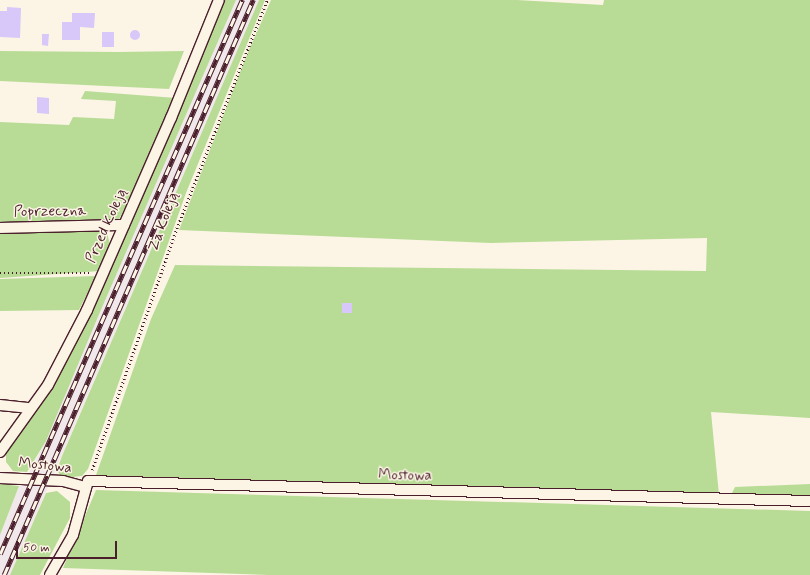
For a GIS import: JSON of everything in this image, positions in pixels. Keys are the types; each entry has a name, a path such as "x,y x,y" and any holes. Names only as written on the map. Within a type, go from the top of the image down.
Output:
{"street":[{"name":"Przed Koleją","path":"0,452 62,362 124,225 219,0"},
{"name":"Poprzeczna","path":"0,228 124,225"},
{"path":"0,404 30,408"},
{"name":"Mostowa","path":"0,478 87,484 810,501"},
{"path":"50,575 73,535 87,484"}],"path":[{"name":"Za Koleją","path":"96,458 178,224 268,0"},
{"path":"0,273 103,273"}],"shaded area":[{"path":"236,0 259,0 10,575 0,575 0,535 19,486 24,486 31,468 46,441 100,312"}],"green space":[{"path":"225,0 236,0 100,312 46,441 27,472 13,471 6,462 6,451 41,402"},
{"path":"259,0 265,0 186,193 88,469 82,476 62,478 57,470 62,456"},
{"path":"271,0 517,0 603,5 604,0 810,0 810,418 711,412 719,495 357,483 95,478 151,319 175,265 706,271 707,238 491,243 179,230 246,57"},
{"path":"0,51 184,51 169,89 0,81"},
{"path":"85,91 176,98 119,219 0,224 0,122 69,125 73,117 114,119 116,101 81,99"},
{"path":"0,229 107,232 110,245 100,271 0,278"},
{"path":"96,276 79,310 0,311 0,279"},
{"path":"0,484 19,486 0,535"},
{"path":"810,484 810,500 732,493 735,487"},
{"path":"96,490 810,511 810,575 269,575 63,568"},
{"path":"57,491 70,502 70,518 40,575 10,575 46,493"}],"building":[{"path":"7,7 21,8 20,38 0,37 0,11 7,11"},
{"path":"72,13 95,13 94,28 80,27 80,40 62,40 62,22 72,22"},
{"path":"133,30 137,30 139,31 139,39 133,40 130,37 130,33"},
{"path":"102,32 114,32 114,47 102,47"},
{"path":"42,34 49,34 48,46 42,45"},
{"path":"37,97 49,98 49,114 37,113"},
{"path":"342,303 352,303 352,313 342,313"}],"railway":[{"path":"0,554 242,0"},
{"path":"4,575 253,0"}]}
